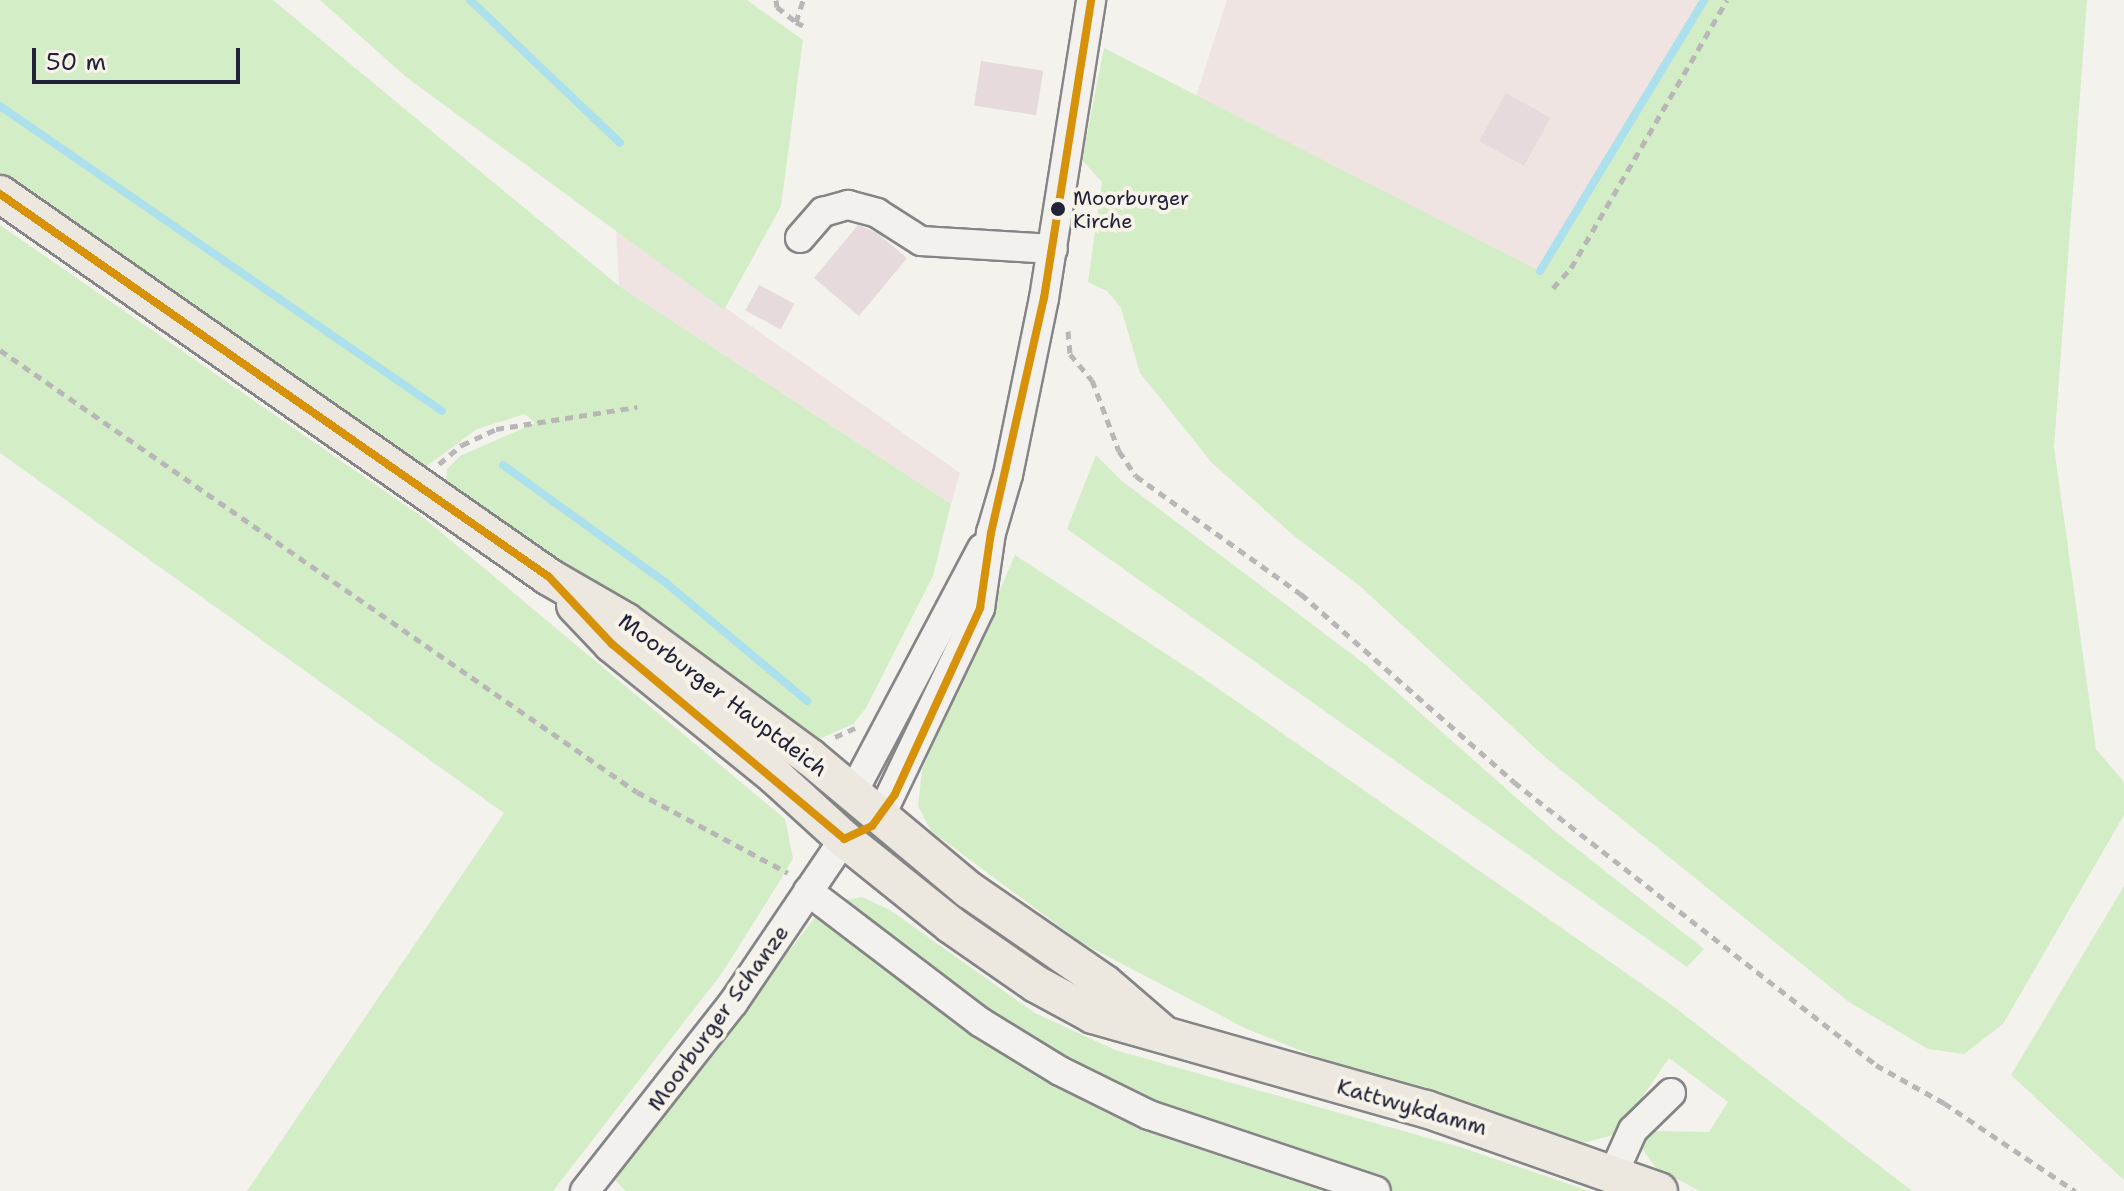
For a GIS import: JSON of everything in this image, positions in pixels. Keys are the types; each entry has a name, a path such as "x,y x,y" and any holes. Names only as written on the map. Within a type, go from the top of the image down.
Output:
{"main road":[{"name":"Moorburger Hauptdeich","path":"0,194 549,577 625,621 880,817"},
{"name":"Moorburger Hauptdeich","path":"549,577 612,644 776,777 844,839"},
{"path":"852,794 842,818 844,839 880,817"},
{"name":"Kattwykdamm","path":"880,817 1013,923 1104,983 1161,1032"},
{"name":"Kattwykdamm","path":"844,839 951,925 1036,984 1093,1015 1426,1109 1614,1172 1659,1191"}],"street":[{"path":"880,817 980,608 991,533 1001,502 1053,249 1091,0"},
{"path":"800,238 823,212 848,205 877,213 921,241 1053,249"},
{"path":"852,794 991,533"},
{"name":"Moorburger Schanze","path":"585,1191 733,1003 844,839"},
{"path":"808,891 980,1022 1060,1071 1149,1115 1376,1191"},
{"path":"1614,1172 1633,1130 1671,1093"}],"path":[{"path":"776,0 777,7 806,27"},
{"path":"796,22 803,0"},
{"path":"1553,288 1571,268 1727,0"},
{"path":"1069,322 1070,354 1092,380 1119,451 1136,476 1301,594 1514,782 1876,1065 1955,1110 2075,1191"},
{"path":"0,350 637,792 784,869 808,891"},
{"path":"422,488 462,445 496,429 637,407"}],"shaded area":[{"path":"1227,0 1704,0 1540,271 1196,96"},
{"path":"616,231 960,473 951,504 619,286"}],"green space":[{"path":"0,0 273,0 619,286 951,504 933,576 866,708 853,724 810,743 446,482 447,469 460,456 535,423 525,414 477,429 424,468 0,175"},
{"path":"320,0 747,0 803,40 781,206 724,310 406,77"},
{"path":"1704,0 2087,0 2054,447 2096,749 2124,782 2124,815 2003,1024 1964,1054 1928,1049 1849,1002 1546,758 1361,587 1293,535 1212,463 1140,373 1121,308 1107,291 1088,282 1102,182 1082,160 1104,48 1540,271"},
{"path":"0,225 425,519 785,819 793,858 778,884 722,973 553,1191 247,1191 504,813 0,453"},
{"path":"1096,455 1122,481 1366,665 1553,830 1704,949 1687,967 1067,529"},
{"path":"1015,555 1203,678 1669,1003 1912,1191 1700,1191 1656,1168 1641,1147 1649,1131 1709,1132 1728,1102 1669,1058 1617,1134 1583,1143 1340,1066 1247,1029 1082,943 931,831 918,806 922,770"},
{"path":"2124,886 2124,1180 2011,1075"},
{"path":"862,897 890,910 1035,1013 1115,1050 1460,1147 1589,1191 626,1191 614,1179 819,912 1060,1065 841,901"}],"building":[{"path":"981,61 1043,71 1036,115 974,105"},
{"path":"1506,93 1551,118 1524,166 1479,141"},
{"path":"858,225 877,233 907,258 859,316 814,278"},
{"path":"759,285 794,304 781,329 745,311"}],"waterway":[{"path":"470,0 620,143"},
{"path":"1540,271 1704,0"},
{"path":"0,106 442,411"},
{"path":"503,465 666,583 807,701"}],"transit line":[{"path":"0,194 549,577 612,644 844,839 872,826 895,794 980,608 991,533 1044,298 1091,0"}],"place":[{"name":"Moorburger Kirche","path":"1058,209"}]}
